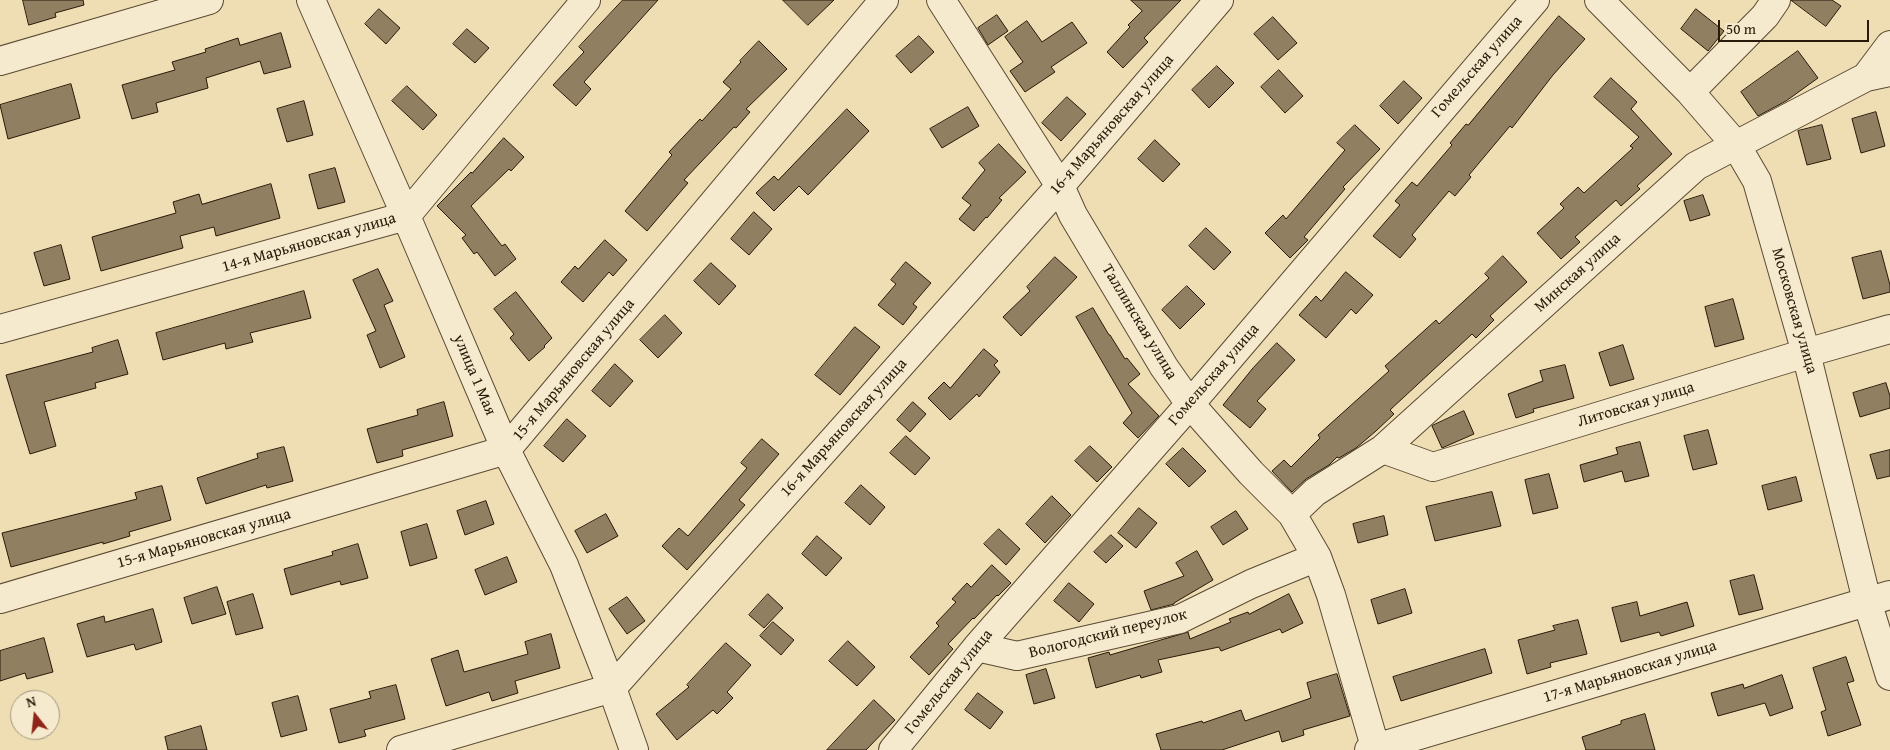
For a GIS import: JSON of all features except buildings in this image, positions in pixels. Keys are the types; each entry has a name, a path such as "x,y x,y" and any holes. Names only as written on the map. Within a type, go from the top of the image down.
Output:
{"street":[{"path":"0,61 208,0"},
{"name":"улица 1 Мая","path":"311,0 506,450 564,565 634,750"},
{"name":"14-я Марьяновская улица","path":"0,329 406,216 586,0"},
{"name":"15-я Марьяновская улица","path":"0,599 506,450 884,0"},
{"name":"Таллинская улица","path":"941,0 1060,186 1073,215 1164,367 1190,404 1251,474 1292,514 1317,557 1331,595 1373,749"},
{"name":"16-я Марьяновская улица","path":"612,688 1060,186 1219,0"},
{"name":"Гомельская улица","path":"893,750 977,647 1190,404 1535,0"},
{"name":"Московская улица","path":"1599,0 1690,92 1736,145 1757,181 1879,598 1890,676"},
{"path":"1690,92 1765,16 1776,0"},
{"path":"1878,75 1890,46"},
{"name":"Минская улица","path":"1292,514 1315,492 1383,449 1696,166 1878,75"},
{"name":"Литовская улица","path":"1383,449 1433,467 1890,329"},
{"name":"Вологодский переулок","path":"977,647 1018,656 1180,619 1251,584 1317,557"},
{"name":"17-я Марьяновская улица","path":"1373,749 1879,598"},
{"path":"401,750 612,688"}]}
